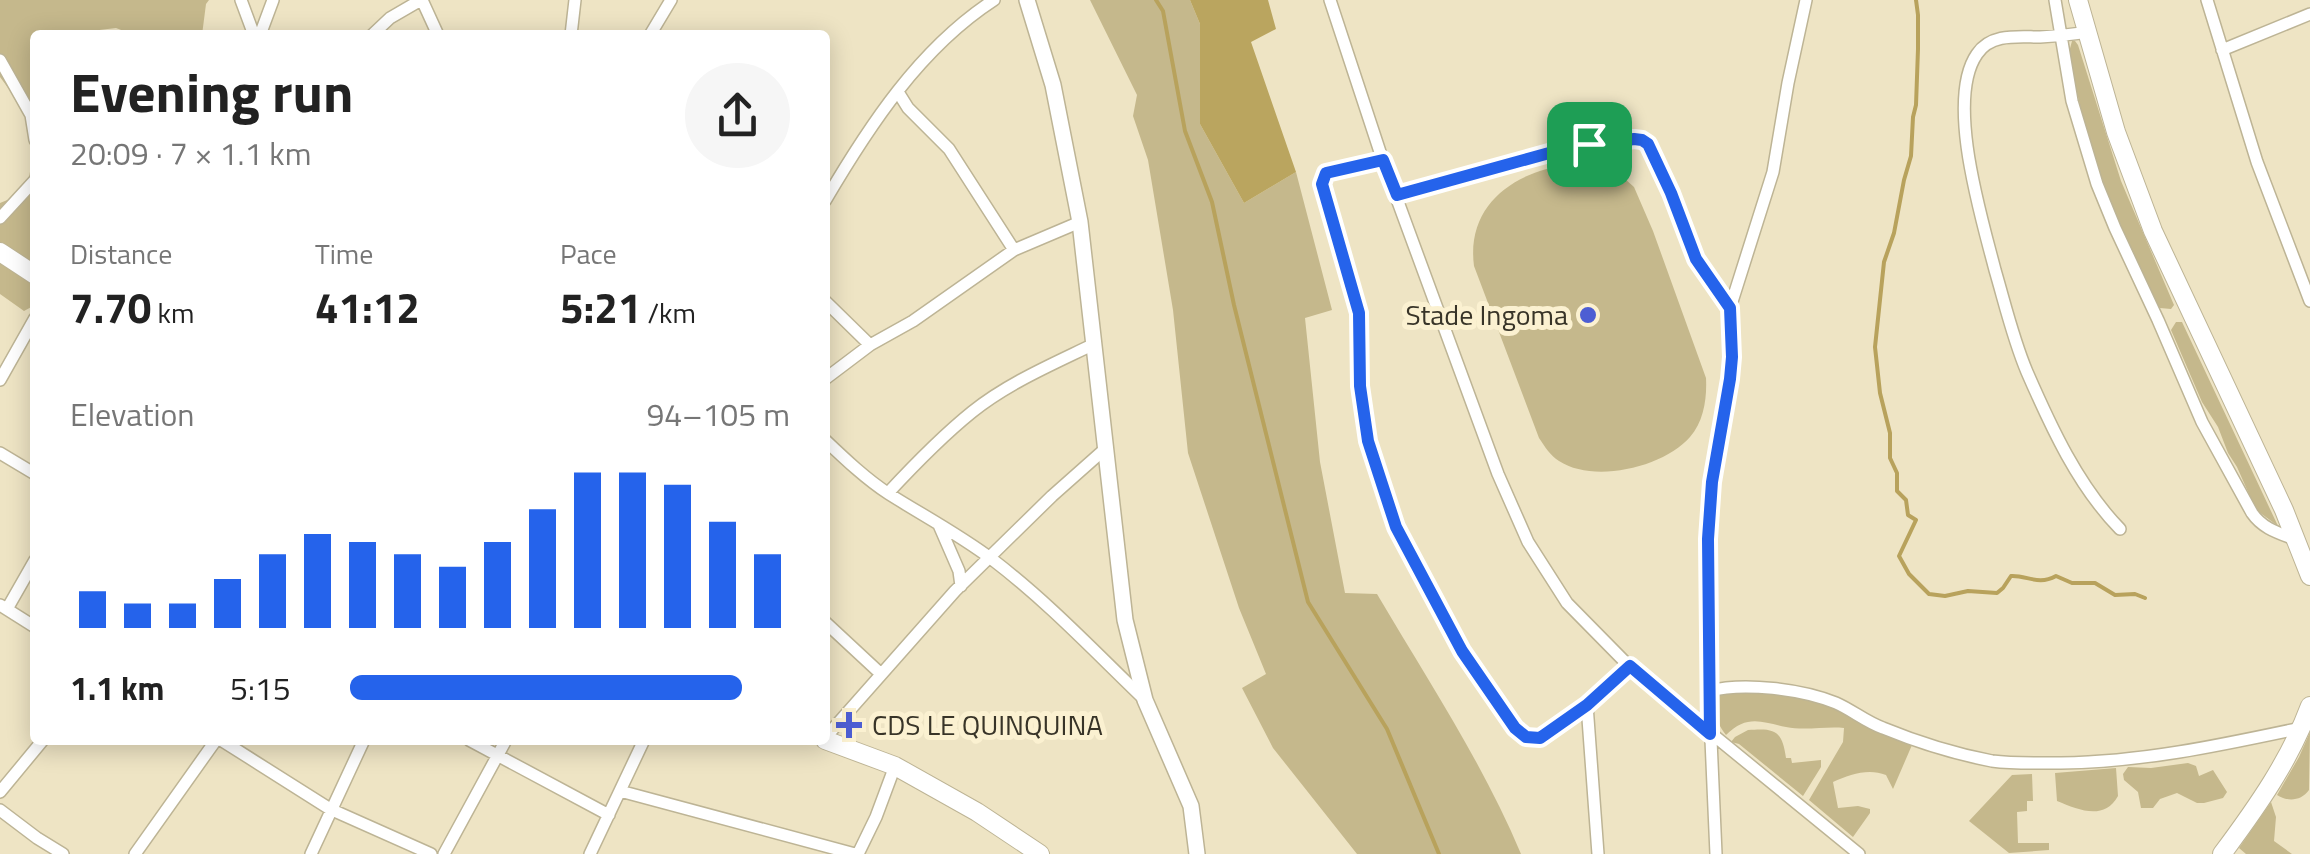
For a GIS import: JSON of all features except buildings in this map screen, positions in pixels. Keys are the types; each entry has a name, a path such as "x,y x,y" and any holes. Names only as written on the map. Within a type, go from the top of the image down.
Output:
{"main road":[{"path":"2078,0 2116,132 2153,231 2297,540 2310,576"},
{"path":"0,252 30,272"},
{"path":"2222,854 2262,800 2288,756 2310,706"},
{"path":"830,741 895,766 978,812 1040,854"}],"street":[{"path":"241,0 255,30"},
{"path":"259,30 273,0"},
{"path":"377,30 422,0 436,30"},
{"path":"571,30 574,0"},
{"path":"653,30 672,0"},
{"path":"830,192 898,92 946,37 994,0"},
{"path":"1027,0 1053,85 1080,222 1124,620 1144,700 1191,806 1196,854"},
{"path":"1330,0 1383,160 1498,474 1528,542 1567,602 1630,666 1859,854"},
{"path":"1716,854 1709,691 1709,506 1730,379 1730,308 1773,172 1806,0"},
{"path":"2055,0 2072,101 2115,228 2202,422 2259,522 2297,540"},
{"path":"2208,0 2257,162 2310,301"},
{"path":"2222,50 2310,14"},
{"path":"2086,32 2006,37 1985,45 1976,54 1965,98 1968,158 2009,321 2026,371 2080,475 2120,528"},
{"path":"0,60 30,112"},
{"path":"898,92 908,108 950,149 1014,250"},
{"path":"1397,195 1560,150 1642,140 1653,154 1696,259 1730,308"},
{"path":"1383,160 1326,173 1322,184 1359,313 1360,386 1368,441 1396,527 1462,651 1520,734 1540,738 1587,705 1630,666"},
{"path":"0,218 30,185"},
{"path":"830,375 1014,250 1080,222"},
{"path":"2293,256 2310,250"},
{"path":"830,306 870,346"},
{"path":"0,380 30,327"},
{"path":"888,494 930,448 974,411 1022,380 1094,344"},
{"path":"830,444 888,494 991,558 1049,606 1144,700"},
{"path":"830,733 960,586 1105,449"},
{"path":"0,453 30,471"},
{"path":"939,525 959,572 960,586"},
{"path":"30,567 3,607 30,624"},
{"path":"830,627 881,674"},
{"path":"1709,691 1748,686 1822,698 1903,736 1973,756 2016,763 2142,758 2301,728"},
{"path":"1587,705 1598,854"},
{"path":"0,792 39,745"},
{"path":"135,854 215,745"},
{"path":"227,745 330,809 430,854"},
{"path":"312,854 362,745"},
{"path":"478,745 608,816"},
{"path":"444,854 503,745"},
{"path":"590,854 642,745"},
{"path":"620,791 856,854 876,817 895,766"},
{"path":"0,810 63,854"}],"shaded area":[{"path":"0,0 209,0 203,30 30,30 30,122 0,77"},
{"path":"1090,0 1190,0 1200,24 1200,124 1244,203 1296,172 1332,310 1305,318 1320,462 1345,593 1377,594 1472,754 1521,854 1357,854 1273,748 1242,688 1266,674 1239,608 1188,453 1173,310 1148,160 1133,116 1137,95"},
{"path":"1190,0 1268,0 1276,29 1251,42 1296,172 1244,203 1200,124 1200,24"},
{"path":"2072,41 2078,45 2121,181 2174,305 2171,309 2156,304 2117,219 2090,146 2068,56"},
{"name":"Stade Ingoma","path":"1571,164 1615,170 1634,187 1706,378 1704,409 1690,437 1663,457 1628,469 1574,468 1559,461 1546,448 1474,266 1478,225 1498,194 1531,174"},
{"path":"30,172 30,266 0,245 0,203 22,194"},
{"path":"0,261 30,281 30,308 24,311 0,294"},
{"path":"2176,322 2182,322 2278,526 2259,512 2252,501 2218,427 2202,402 2171,330"},
{"path":"1774,692 1830,705 1912,745 1893,789 1886,775 1873,772 1833,782 1838,808 1870,809 1853,837 1809,800 1843,742 1844,728 1793,728 1755,721 1741,724 1726,735 1720,725 1715,710 1718,693"},
{"path":"1748,730 1776,733 1792,763 1821,760 1821,767 1803,796 1739,744 1731,742"},
{"path":"2310,732 2309,790 2298,798 2281,797 2277,795"},
{"path":"2188,763 2196,766 2199,776 2213,770 2227,792 2223,798 2197,803 2177,793 2160,799 2153,808 2141,808 2138,792 2124,780 2128,767"},
{"path":"2116,768 2118,796 2106,809 2090,811 2057,801 2055,773"},
{"path":"2032,774 2033,801 2027,801 2027,811 2017,812 2018,843 2049,843 2049,850 2009,853 1969,821 2012,775"},
{"path":"2271,802 2276,817 2274,841 2292,854 2246,854 2239,848"}],"waterway":[{"path":"1156,0 1163,11 1185,131 1212,202 1308,602 1387,729 1439,854"},
{"path":"1916,0 1918,49 1911,156 1884,262 1875,347 1897,491 1906,500 1908,515 1916,520 1899,556 1909,574 1929,594 1997,593 2011,576 2038,580 2056,576 2072,583 2095,583 2115,595 2145,598"}],"place":[{"name":"Stade Ingoma","path":"1588,315"},
{"name":"CDS LE QUINQUINA","path":"849,725"}],"route":[{"path":"1634,139 1648,144 1696,259 1730,308 1730,379 1709,506 1710,734 1630,666 1587,705 1540,738 1520,734 1462,651 1396,527 1368,441 1360,386 1359,313 1322,184 1326,173 1383,160 1397,195 1589,144 1634,139"}]}
